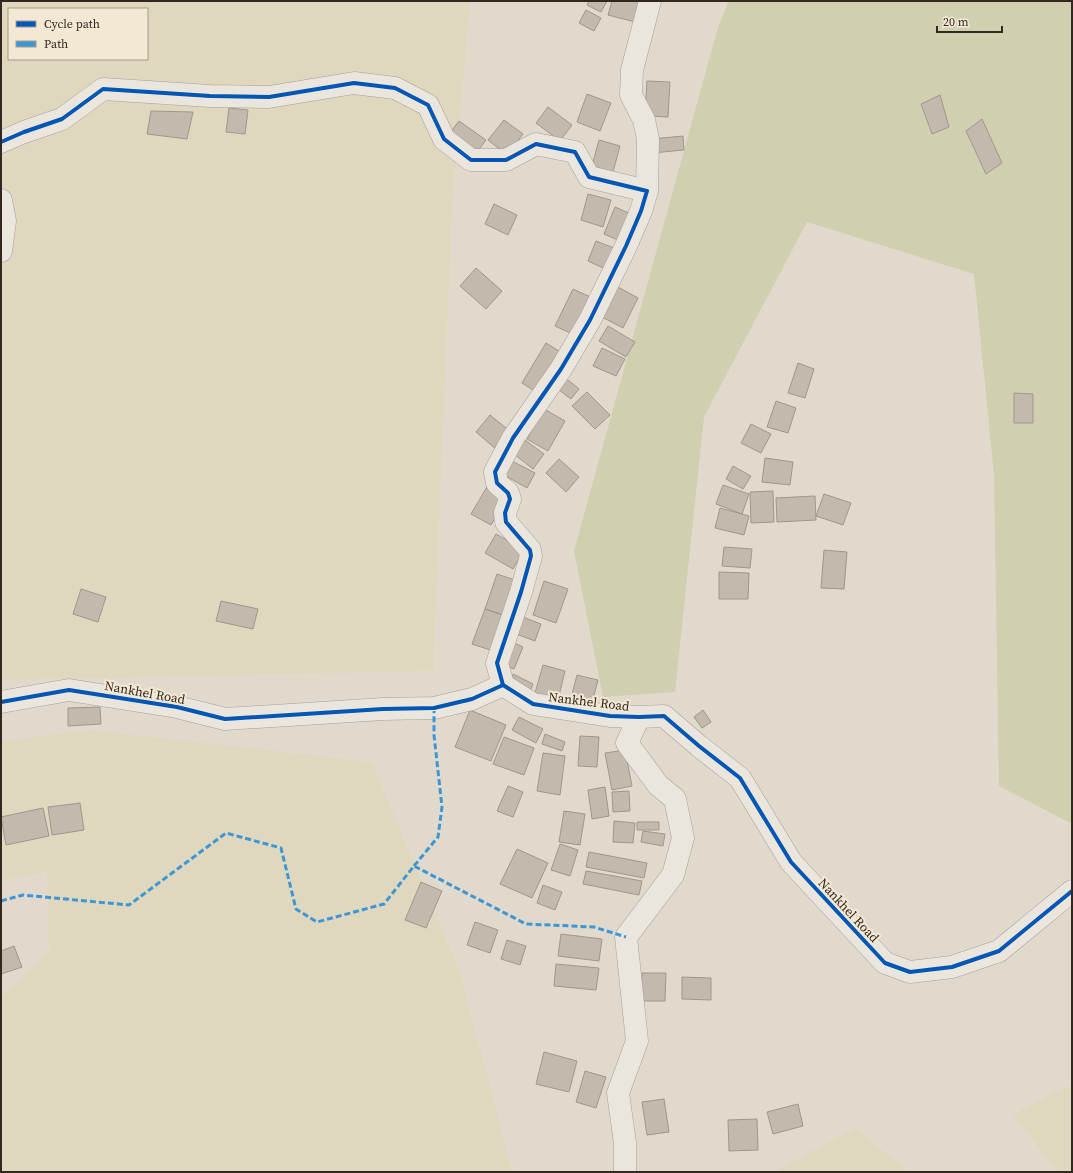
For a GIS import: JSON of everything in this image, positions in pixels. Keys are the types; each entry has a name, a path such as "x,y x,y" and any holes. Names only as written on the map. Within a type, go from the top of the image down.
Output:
{"street":[{"path":"503,685 497,663 521,592 531,556 530,550 506,522 505,513 510,499 508,493 497,483 495,472 513,438 561,369 590,320 626,246 641,211 647,191 648,139 644,120 631,95 632,70 650,1"},
{"path":"1,142 24,132 62,119 103,89 210,96 269,97 354,83 395,88 428,105 444,139 471,160 506,160 536,144 575,152 589,177 647,191"},
{"path":"1,200 5,221 1,251"},
{"name":"Nankhel Road","path":"1,702 69,690 177,706 225,719 383,709 434,708 472,699 503,685 533,704 610,716 664,716 740,778 791,862 885,963 910,972 952,967 999,951 1072,891"},
{"path":"625,1172 625,1143 618,1093 636,1040 626,937 673,875 683,838 675,799 658,785 627,743 639,717"}],"shaded area":[{"path":"1,1 470,1 452,209 433,671 1,680"},
{"path":"90,730 372,762 459,970 513,1172 1,1172 1,997 49,952 47,872 1,881 1,741"},
{"path":"1072,1083 1072,1172 1057,1172 1013,1114"},
{"path":"855,1128 909,1172 774,1172"}],"green space":[{"path":"729,1 1072,1 1072,824 999,786 994,475 974,274 807,222 704,417 675,692 603,697 574,551 718,27"}],"building":[{"path":"589,1 607,1 601,12 587,5"},
{"path":"612,1 636,1 645,3 639,23 608,15"},
{"path":"586,10 601,18 594,31 579,23"},
{"path":"647,81 670,82 668,117 645,116"},
{"path":"587,94 611,103 600,131 577,122"},
{"path":"940,95 949,127 932,134 921,104"},
{"path":"548,107 572,125 560,141 536,123"},
{"path":"229,108 248,110 245,134 226,132"},
{"path":"151,111 193,112 187,139 147,134"},
{"path":"982,119 1002,163 986,174 966,131"},
{"path":"504,120 523,134 507,155 488,140"},
{"path":"459,121 486,140 474,156 447,137"},
{"path":"683,136 684,150 652,153 651,139"},
{"path":"599,140 620,146 613,172 592,166"},
{"path":"588,194 611,200 603,227 581,220"},
{"path":"494,204 517,215 508,235 485,224"},
{"path":"615,207 631,214 620,241 604,234"},
{"path":"596,241 619,250 610,271 588,261"},
{"path":"476,268 502,291 486,309 460,286"},
{"path":"618,287 638,298 623,328 602,317"},
{"path":"573,289 597,300 579,337 555,326"},
{"path":"608,326 635,342 626,357 599,341"},
{"path":"546,343 562,353 538,393 522,383"},
{"path":"602,348 625,359 616,376 593,366"},
{"path":"798,363 814,369 805,398 788,393"},
{"path":"563,376 579,389 571,399 555,387"},
{"path":"587,392 610,415 595,429 572,406"},
{"path":"1014,393 1033,394 1033,423 1014,423"},
{"path":"776,401 796,408 788,433 767,427"},
{"path":"544,409 565,421 548,451 527,439"},
{"path":"490,415 511,432 497,450 476,432"},
{"path":"751,424 771,434 761,453 741,443"},
{"path":"525,440 544,454 533,469 514,454"},
{"path":"765,458 793,462 790,485 762,482"},
{"path":"559,459 579,477 566,492 546,473"},
{"path":"512,461 535,473 527,488 504,475"},
{"path":"733,466 751,476 743,489 726,479"},
{"path":"723,485 749,494 742,514 716,504"},
{"path":"487,487 506,498 491,525 471,514"},
{"path":"773,491 774,522 751,523 750,492"},
{"path":"824,494 851,503 843,525 816,516"},
{"path":"815,496 816,520 777,522 776,498"},
{"path":"720,508 749,516 744,535 715,528"},
{"path":"496,534 524,550 513,569 485,553"},
{"path":"724,547 752,549 750,568 722,566"},
{"path":"824,550 847,552 844,589 821,588"},
{"path":"719,572 749,573 748,599 719,599"},
{"path":"497,574 521,582 509,617 485,609"},
{"path":"544,581 568,589 556,623 533,615"},
{"path":"81,589 106,597 98,622 73,614"},
{"path":"221,601 258,609 253,629 216,621"},
{"path":"485,609 509,617 496,652 472,644"},
{"path":"523,617 541,624 535,641 516,634"},
{"path":"508,640 523,647 514,669 498,662"},
{"path":"543,665 565,671 558,700 535,693"},
{"path":"513,674 533,684 528,696 507,685"},
{"path":"577,675 598,680 592,703 571,698"},
{"path":"100,707 101,724 68,726 68,708"},
{"path":"470,710 506,725 491,761 455,747"},
{"path":"703,710 711,722 702,728 694,717"},
{"path":"519,717 543,729 536,743 512,730"},
{"path":"545,734 565,742 562,751 542,744"},
{"path":"580,736 599,737 597,767 578,766"},
{"path":"504,737 534,748 524,775 493,764"},
{"path":"625,750 632,786 612,790 605,753"},
{"path":"543,753 565,756 560,795 537,791"},
{"path":"508,786 523,792 513,817 497,811"},
{"path":"605,787 609,816 592,819 588,790"},
{"path":"629,791 630,811 613,812 612,792"},
{"path":"80,803 84,830 52,835 48,807"},
{"path":"43,808 49,836 6,845 1,817"},
{"path":"564,811 585,814 580,845 559,842"},
{"path":"614,821 635,823 633,843 613,842"},
{"path":"637,822 659,822 659,830 637,830"},
{"path":"643,831 665,834 663,846 641,842"},
{"path":"560,844 578,850 570,876 551,870"},
{"path":"517,849 548,863 532,898 500,884"},
{"path":"589,852 647,863 644,878 586,867"},
{"path":"586,871 642,881 639,895 583,884"},
{"path":"421,882 442,891 426,928 405,920"},
{"path":"543,885 562,892 555,910 537,903"},
{"path":"475,922 498,930 490,953 467,945"},
{"path":"561,934 602,939 599,961 558,956"},
{"path":"507,940 526,946 520,965 501,959"},
{"path":"14,946 22,967 1,974 1,951"},
{"path":"556,964 599,968 596,990 554,986"},
{"path":"642,973 666,973 665,1001 641,1001"},
{"path":"682,977 711,978 711,1000 682,999"},
{"path":"544,1052 577,1061 569,1092 536,1084"},
{"path":"585,1071 606,1077 596,1108 576,1102"},
{"path":"664,1099 669,1132 647,1135 642,1102"},
{"path":"798,1104 803,1126 773,1134 767,1112"},
{"path":"757,1119 758,1150 729,1151 728,1120"}],"marked path":[{"path":"414,866 438,837 442,807 434,735 434,708"},
{"path":"1,901 23,895 129,905 226,833 281,848 296,909 317,922 384,904 414,866 526,924 594,927 626,937"}],"cycle path":[{"path":"1,142 24,132 62,119 103,89 210,96 269,97 354,83 395,88 428,105 444,139 471,160 506,160 536,144 575,152 589,177 647,191 641,211 626,246 590,320 561,369 513,438 495,472 497,483 508,493 510,499 505,513 506,522 530,550 531,556 521,592 497,663 503,685"},
{"path":"1,702 69,690 177,707 225,719 383,709 434,708 472,699 503,685 533,704 610,716 664,716 740,778 791,862 885,963 910,972 952,967 999,951 1072,891"}]}
